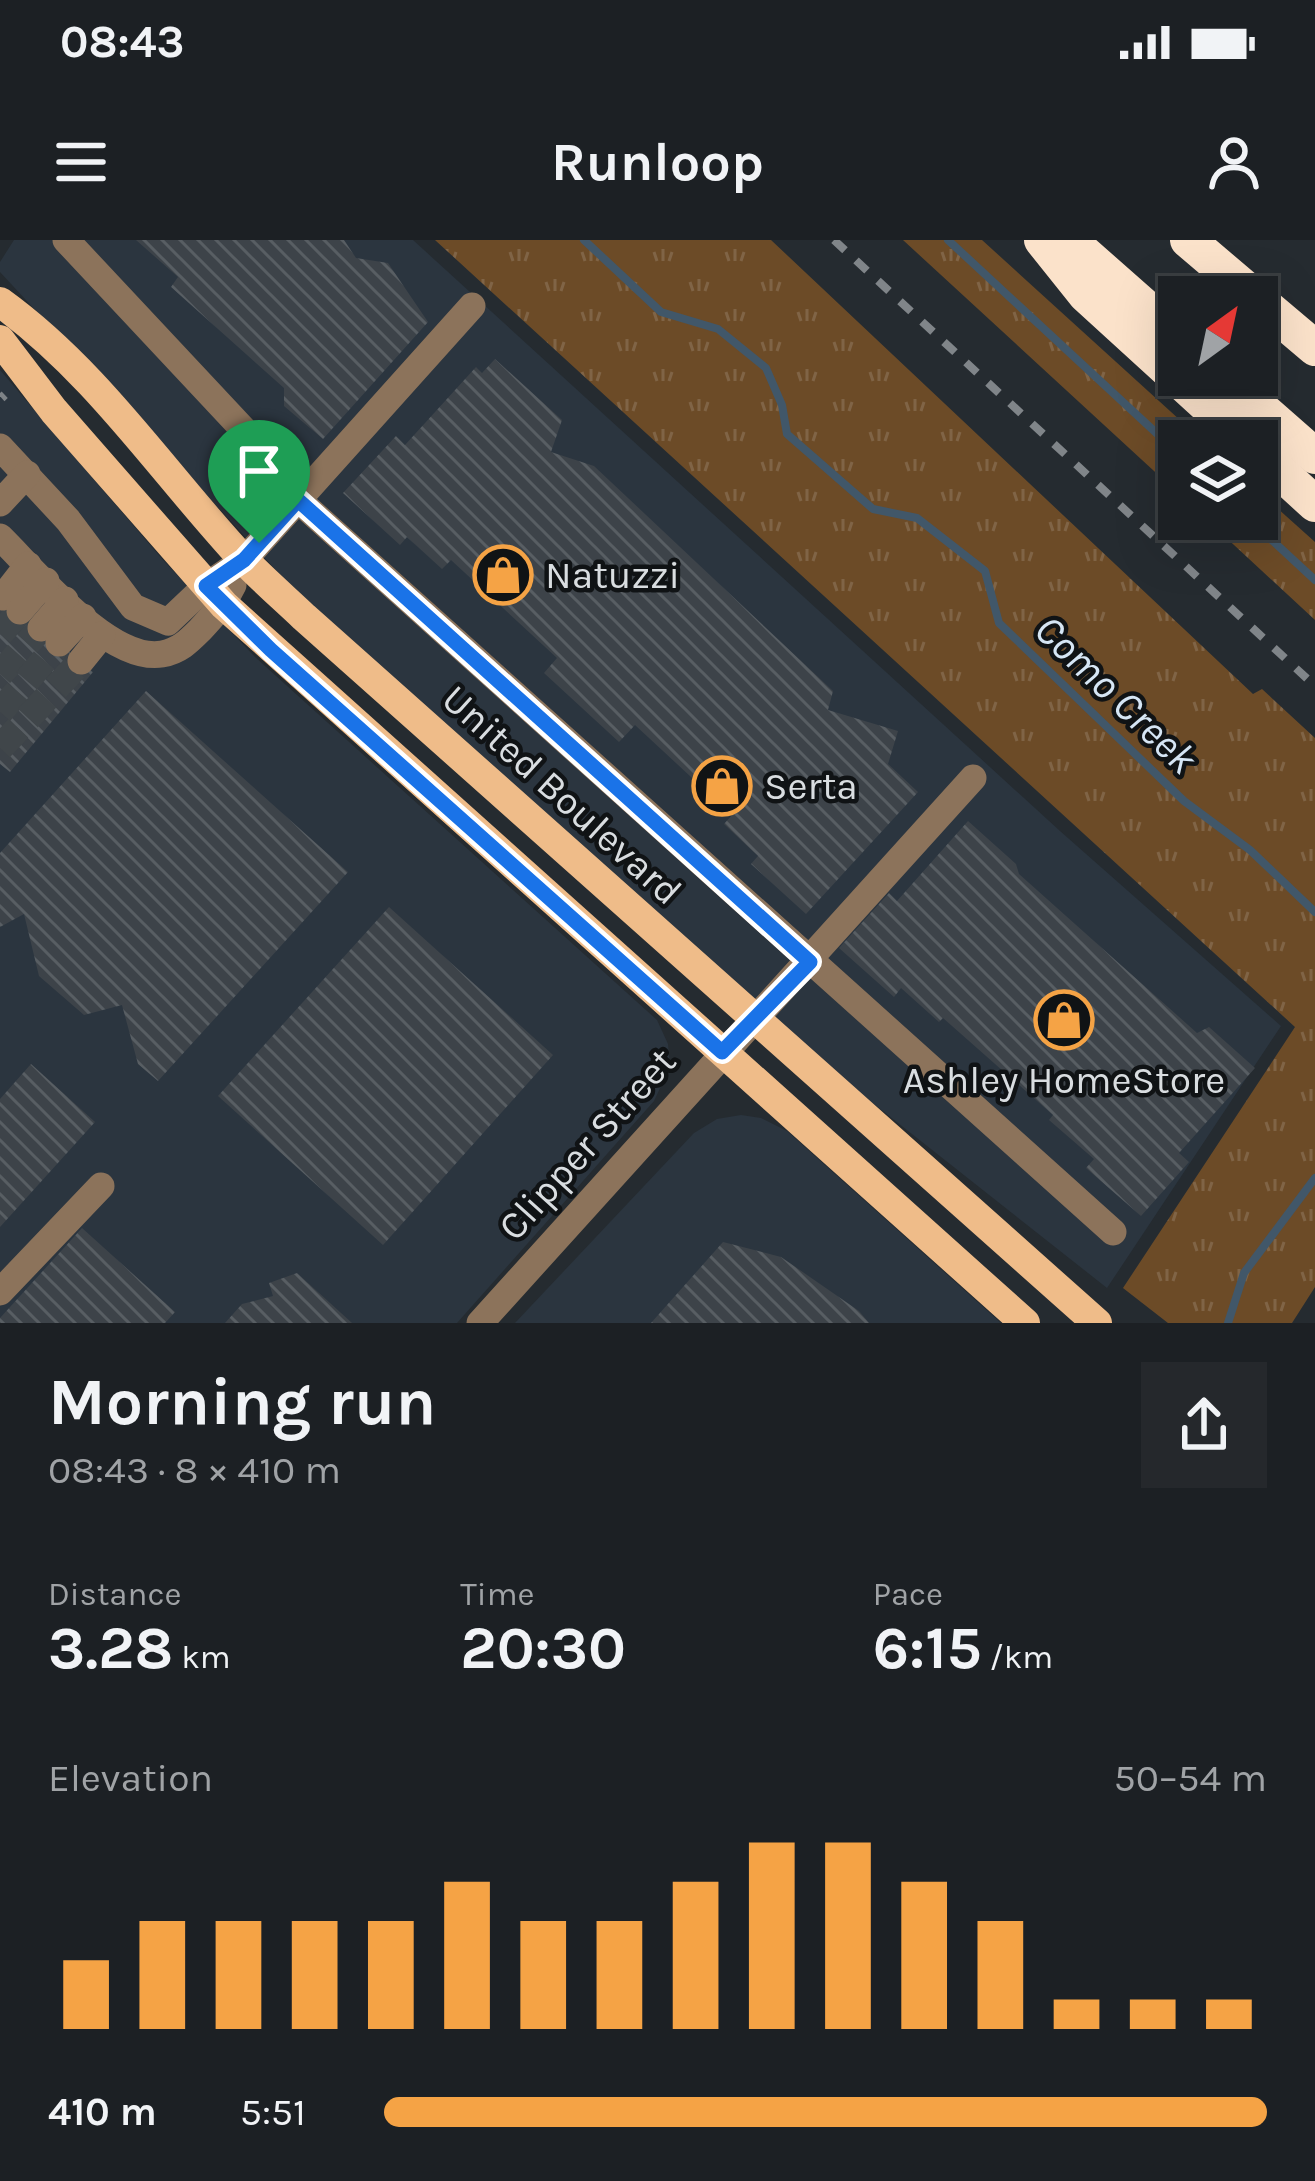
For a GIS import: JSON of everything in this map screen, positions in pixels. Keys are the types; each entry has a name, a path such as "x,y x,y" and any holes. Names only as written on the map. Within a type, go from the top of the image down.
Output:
{"highway":[{"path":"1042,240 1086,295 1223,420"},
{"path":"1069,240 1158,318"},
{"path":"1188,240 1230,276"},
{"path":"1278,317 1315,348"},
{"path":"1247,396 1315,456"},
{"path":"1278,470 1315,504"}],"main road":[{"name":"United Boulevard","path":"0,302 38,329 89,382 244,560 1097,1323"},
{"path":"0,340 54,411 215,596 1025,1323"}],"street":[{"path":"66,240 270,458 298,500 1113,1232"},
{"path":"0,537 65,600 144,654 183,647 244,560 472,307"},
{"path":"0,447 68,520 133,608 168,622 215,596"},
{"path":"0,503 27,474"},
{"path":"41,628 65,600"},
{"path":"41,628 65,600"},
{"path":"41,628 65,600"},
{"name":"Clipper Street","path":"480,1323 974,778"},
{"path":"0,1292 101,1186"}],"shaded area":[{"path":"14,240 413,240 1060,831 1281,1026 1107,1288 817,1059 301,597 0,272 0,262"},
{"path":"0,370 163,560 255,657 657,1020 668,1044 670,1067 654,1101 457,1323 0,1323"},
{"path":"761,1118 787,1131 1001,1323 515,1323 694,1133 717,1119"}],"green space":[{"path":"435,240 771,240 1253,694 1262,689 1315,738 1315,1287 1292,1323 1168,1323 1123,1288 1295,1027"},
{"path":"903,240 982,240 1180,420 1158,420 1158,475"},
{"path":"1278,509 1315,542 1315,620 1229,540 1278,540"}],"building":[{"path":"136,240 344,240 356,258 388,263 428,322 323,439 284,406 284,388 171,287 178,277"},
{"path":"495,359 562,420 551,452 594,466 833,691 828,710 898,731 888,764 918,792 806,914 751,864 758,856 724,824 732,815 635,725 619,742 544,673 557,658 451,560 442,569 407,537 400,545 343,493 396,436 405,445 476,367 482,373"},
{"path":"0,594 93,672 10,772 0,764"},
{"path":"146,691 348,872 158,1081 138,1064 122,1005 84,1015 39,976 24,914 0,927 0,853"},
{"name":"Ashley HomeStore","path":"968,821 1016,864 1019,874 1197,1033 1209,1027 1255,1068 1179,1153 1189,1162 1141,1216 1086,1168 1094,1159 1049,1120 1053,1115 943,1018 939,1022 901,988 894,997 839,948 889,893 897,901"},
{"path":"389,907 553,1055 383,1245 218,1096"},
{"path":"31,1064 95,1122 0,1227 0,1099"},
{"path":"82,1228 175,1312 165,1323 0,1323"},
{"path":"723,1242 781,1257 859,1311 869,1323 651,1323"},
{"path":"297,1273 352,1323 225,1323 242,1304 273,1296 269,1283"}],"waterway":[{"name":"Como Creek","path":"584,240 661,312 718,329 766,368 782,405 787,434 873,509 917,518 985,571 999,623 1184,801 1250,850 1315,912"},
{"path":"948,240 1158,435"},
{"path":"1272,540 1315,580"},
{"name":"Como Creek","path":"1228,1323 1244,1273 1315,1178"}],"tunnel":[{"path":"0,634 20,611"},
{"path":"0,674 41,628"},
{"path":"0,712 59,643"},
{"path":"0,748 81,661"}],"railway":[{"path":"834,240 1315,686"}],"place":[{"name":"Natuzzi","path":"503,575"},
{"name":"Serta","path":"722,786"},
{"name":"Ashley HomeStore","path":"1064,1020"}],"route":[{"path":"298,500 810,962 722,1052 271,650 206,586 244,560 259,543 298,500"}]}
